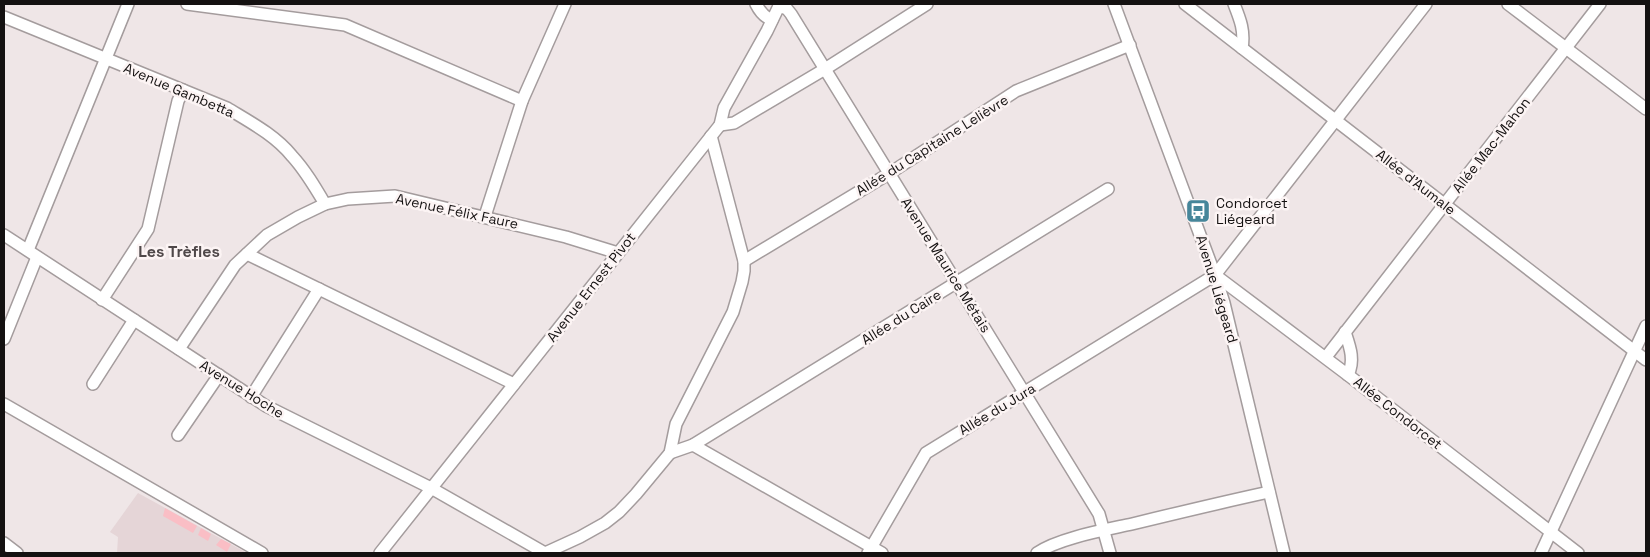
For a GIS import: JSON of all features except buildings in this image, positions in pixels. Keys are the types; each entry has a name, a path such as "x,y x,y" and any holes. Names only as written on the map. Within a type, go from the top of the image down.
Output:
{"street":[{"path":"28,250 128,4"},
{"path":"187,4 345,25 522,102"},
{"path":"485,216 522,102 565,4"},
{"path":"756,4 760,12 772,20"},
{"path":"720,125 734,123 825,69 927,4"},
{"name":"Avenue Liégeard","path":"1114,4 1216,275 1284,553"},
{"name":"Allée d'Aumale","path":"1185,4 1646,360"},
{"path":"1234,4 1243,31 1242,48"},
{"path":"1216,275 1426,4"},
{"path":"1508,4 1646,109"},
{"name":"Allée Mac-Mahon","path":"1326,358 1600,4"},
{"name":"Avenue Ernest Pivot","path":"380,553 720,125 724,108 780,5"},
{"name":"Avenue Maurice Métais","path":"780,5 791,14 1099,514 1110,553"},
{"name":"Avenue Gambetta","path":"4,17 226,108 260,128 292,155 312,182 324,204"},
{"name":"Allée du Capitaine Lelièvre","path":"744,261 890,173 1016,91 1130,45"},
{"path":"102,300 148,229 178,101 183,90"},
{"path":"545,553 605,523 636,494 670,453 676,424 733,312 742,282 744,261 711,136"},
{"name":"Allée du Caire","path":"670,453 693,445 1108,189"},
{"name":"Avenue Félix Faure","path":"179,350 235,265 267,235 324,204 395,196 485,216 618,253"},
{"name":"Avenue Hoche","path":"4,235 266,406 431,488 545,553"},
{"path":"247,254 514,384"},
{"path":"4,339 37,257"},
{"name":"Allée du Jura","path":"870,550 926,453 1216,275"},
{"name":"Allée Condorcet","path":"1216,275 1578,553"},
{"path":"251,397 318,290"},
{"path":"93,384 134,320"},
{"path":"1541,553 1646,326"},
{"path":"1345,332 1352,358 1352,367 1348,375"},
{"path":"178,435 219,375"},
{"path":"4,404 262,553"},
{"path":"693,445 870,550 882,553"},
{"path":"1037,553 1067,541 1104,530 1269,492"},
{"path":"4,543 17,553"}],"shaded area":[{"path":"138,493 247,553 117,553 118,537 110,532"},
{"path":"165,508 197,526 193,533 163,516"},
{"path":"201,528 211,534 208,541 198,535"},
{"path":"221,539 231,544 227,552 216,545"}],"place":[{"name":"Condorcet Liégeard","path":"1198,211"}],"district":[{"name":"Les Trèfles","path":"179,251"}]}
